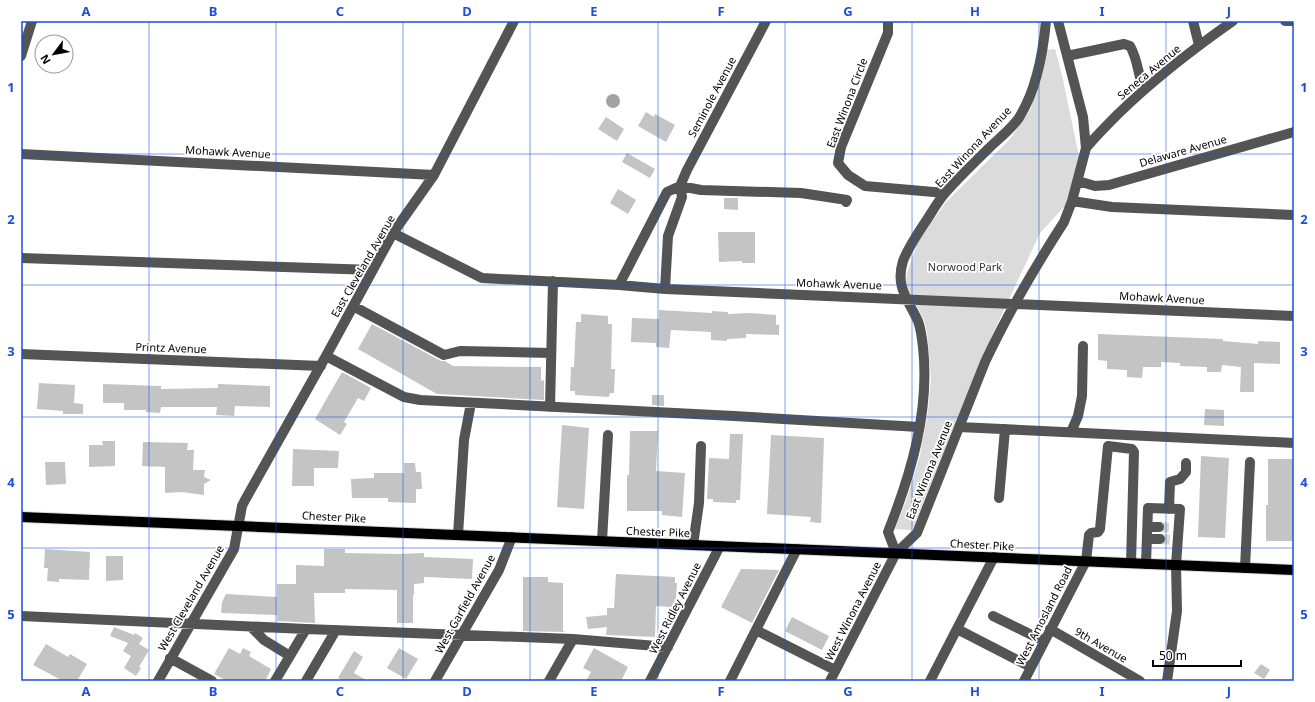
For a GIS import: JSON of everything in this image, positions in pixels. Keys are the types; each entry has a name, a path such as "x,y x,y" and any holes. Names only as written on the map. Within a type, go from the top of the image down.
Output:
{"main road":[{"name":"Chester Pike","path":"21,516 1294,570"}],"street":[{"path":"21,56 32,21"},
{"name":"East Cleveland Avenue","path":"239,525 242,506 245,500 321,366 393,233 434,175 514,21"},
{"name":"Seminole Avenue","path":"665,289 668,236 682,197 680,186 766,21"},
{"name":"East Winona Circle","path":"888,21 888,33 841,147 838,163 848,175 865,186 945,193"},
{"name":"East Winona Avenue","path":"1046,21 1043,50 1031,96 1019,118 945,193 913,240 903,262 900,280 906,299 918,322 923,346 925,378 919,427 908,476 888,532 896,553 917,533 995,340 1015,303 1064,222 1072,201 1086,148 1083,117 1058,21"},
{"path":"1193,21 1199,45"},
{"name":"Seneca Avenue","path":"1086,148 1118,114 1144,90 1199,45 1233,21"},
{"path":"1285,21 1294,21"},
{"path":"1067,56 1124,44 1130,46 1133,51 1144,90"},
{"name":"Delaware Avenue","path":"1078,181 1095,186 1109,185 1294,132"},
{"name":"Mohawk Avenue","path":"21,154 434,175"},
{"path":"619,285 667,192 680,186 701,190 801,193 847,200 846,202"},
{"path":"1072,201 1112,207 1294,215"},
{"name":"Mohawk Avenue","path":"393,233 482,278 619,285 665,289 1294,316"},
{"path":"21,258 374,270"},
{"path":"550,407 554,282"},
{"path":"353,306 391,328 444,355 460,351 551,353"},
{"path":"1070,432 1078,416 1082,396 1083,346"},
{"name":"Printz Avenue","path":"21,354 321,366"},
{"path":"326,356 404,397 420,400 919,427"},
{"path":"458,535 464,440 471,403"},
{"path":"959,427 1294,443"},
{"path":"999,498 1005,429"},
{"path":"1086,561 1089,535 1091,533 1098,532 1100,529 1109,434"},
{"path":"602,541 608,435"},
{"path":"693,545 699,503 701,446"},
{"path":"1108,446 1132,449 1134,452 1132,563"},
{"path":"1245,568 1250,462"},
{"path":"1170,509 1170,482 1180,479 1186,472 1186,463"},
{"path":"1146,564 1148,508 1180,509 1175,540 1177,612 1167,681"},
{"name":"West Cleveland Avenue","path":"158,681 189,624 234,549 239,525"},
{"path":"1148,527 1159,528"},
{"name":"West Garfield Avenue","path":"435,681 499,570 512,537"},
{"path":"1147,539 1160,539"},
{"name":"West Ridley Avenue","path":"650,681 720,546"},
{"path":"730,681 797,549"},
{"name":"West Winona Avenue","path":"830,681 896,553"},
{"path":"930,681 994,557"},
{"name":"West Amosland Road","path":"1024,681 1086,561"},
{"path":"21,616 251,627 573,638 668,647"},
{"path":"994,616 1044,641"},
{"path":"251,627 264,640 290,656"},
{"path":"276,681 306,629"},
{"path":"957,629 1031,667"},
{"name":"9th Avenue","path":"1050,629 1140,681"},
{"path":"306,681 336,630"},
{"path":"756,630 836,670"},
{"path":"548,681 573,638"},
{"path":"170,658 212,681"}],"green space":[{"name":"Norwood Park","path":"1055,49 1081,166 1073,197 1040,233 981,359 912,530 895,529 907,498 920,455 928,411 931,378 927,332 924,320 908,289 906,283 907,273 918,241 946,202 1010,139 1031,109 1043,50"}],"shaded area":[{"path":"610,94 616,94 620,98 620,104 616,108 610,108 606,104 606,98"}],"building":[{"path":"646,112 654,117 655,114 675,125 666,142 638,126"},
{"path":"606,117 624,129 617,141 598,129"},
{"path":"627,153 655,169 650,178 622,162"},
{"path":"618,189 636,200 628,214 610,203"},
{"path":"724,198 738,198 738,210 724,209"},
{"path":"718,232 755,232 755,263 742,263 742,261 719,262"},
{"path":"659,310 712,313 712,311 728,312 728,314 749,313 776,315 776,325 779,325 779,335 746,334 746,338 727,339 727,341 711,340 711,332 671,330 669,348 656,347 656,343 631,342 632,318 659,319"},
{"path":"581,314 608,316 608,324 612,324 611,369 615,369 614,393 610,393 609,397 575,395 575,391 570,391 571,367 574,367 576,322 581,322"},
{"path":"372,324 453,366 541,367 541,381 544,380 544,400 437,394 358,349"},
{"path":"1098,334 1223,339 1223,341 1258,344 1258,341 1280,342 1280,364 1254,363 1254,392 1240,392 1241,367 1222,365 1221,372 1207,372 1207,367 1180,366 1180,363 1161,362 1161,367 1143,367 1142,378 1127,377 1127,370 1107,369 1107,361 1098,360"},
{"path":"342,372 371,388 364,401 358,398 344,422 347,424 340,435 315,419"},
{"path":"39,383 75,385 74,403 83,404 83,414 63,414 63,411 37,409"},
{"path":"103,384 161,386 161,389 218,388 218,384 270,386 270,407 235,406 234,416 216,415 217,407 161,407 160,413 146,412 146,410 124,410 124,403 103,403"},
{"path":"652,395 664,395 664,406 652,405"},
{"path":"1205,409 1224,410 1224,426 1204,425"},
{"path":"562,425 589,428 584,509 557,507"},
{"path":"630,431 658,431 656,471 685,473 682,517 662,515 662,511 627,511 627,475 629,475"},
{"path":"730,434 743,434 740,500 736,500 736,503 713,502 713,499 707,499 709,458 729,459"},
{"path":"771,435 824,438 821,523 810,522 811,517 767,514"},
{"path":"102,441 115,441 115,466 89,467 89,445 103,445"},
{"path":"143,442 188,443 187,450 194,450 193,470 205,470 204,477 211,480 204,484 204,495 182,492 165,493 165,467 142,466"},
{"path":"293,449 339,451 338,468 314,468 314,486 292,486"},
{"path":"1201,456 1229,458 1225,538 1198,537"},
{"path":"1268,459 1294,459 1294,541 1266,541"},
{"path":"45,462 65,462 66,484 46,485"},
{"path":"404,463 415,463 416,472 421,472 422,489 416,489 416,503 388,502 388,498 352,498 351,479 374,478 374,473 404,473"},
{"path":"45,549 90,552 89,580 59,579 59,582 47,581 48,568 44,568"},
{"path":"324,549 345,549 345,553 424,553 424,557 473,559 472,579 424,577 424,583 414,584 413,623 397,623 397,590 345,589 345,593 314,593 315,623 277,621 277,615 221,613 222,602 226,594 277,597 277,584 296,584 296,565 324,566"},
{"path":"106,556 123,556 123,580 106,581"},
{"path":"741,569 779,570 752,623 721,607"},
{"path":"616,574 675,577 675,583 677,583 676,598 671,607 656,606 655,637 606,635 607,627 588,629 586,617 607,615 607,608 614,608"},
{"path":"523,577 548,577 548,582 563,583 563,631 566,632 523,631"},
{"path":"792,617 829,636 822,650 785,631"},
{"path":"114,627 134,635 135,633 143,638 139,644 149,650 139,667 141,668 136,676 124,668 131,656 123,651 128,643 110,636"},
{"path":"46,644 68,657 70,654 87,664 77,681 63,681 33,665"},
{"path":"229,648 240,654 243,648 251,652 249,656 271,669 265,681 227,681 214,674"},
{"path":"399,648 418,659 406,679 387,668"},
{"path":"594,648 628,667 621,681 586,681 591,672 583,668"},
{"path":"354,651 363,657 354,673 368,681 343,681 338,678"},
{"path":"1261,664 1270,670 1264,679 1254,673"}],"tunnel":[{"path":"1159,527 1172,528"},
{"path":"1160,539 1172,540"}]}
